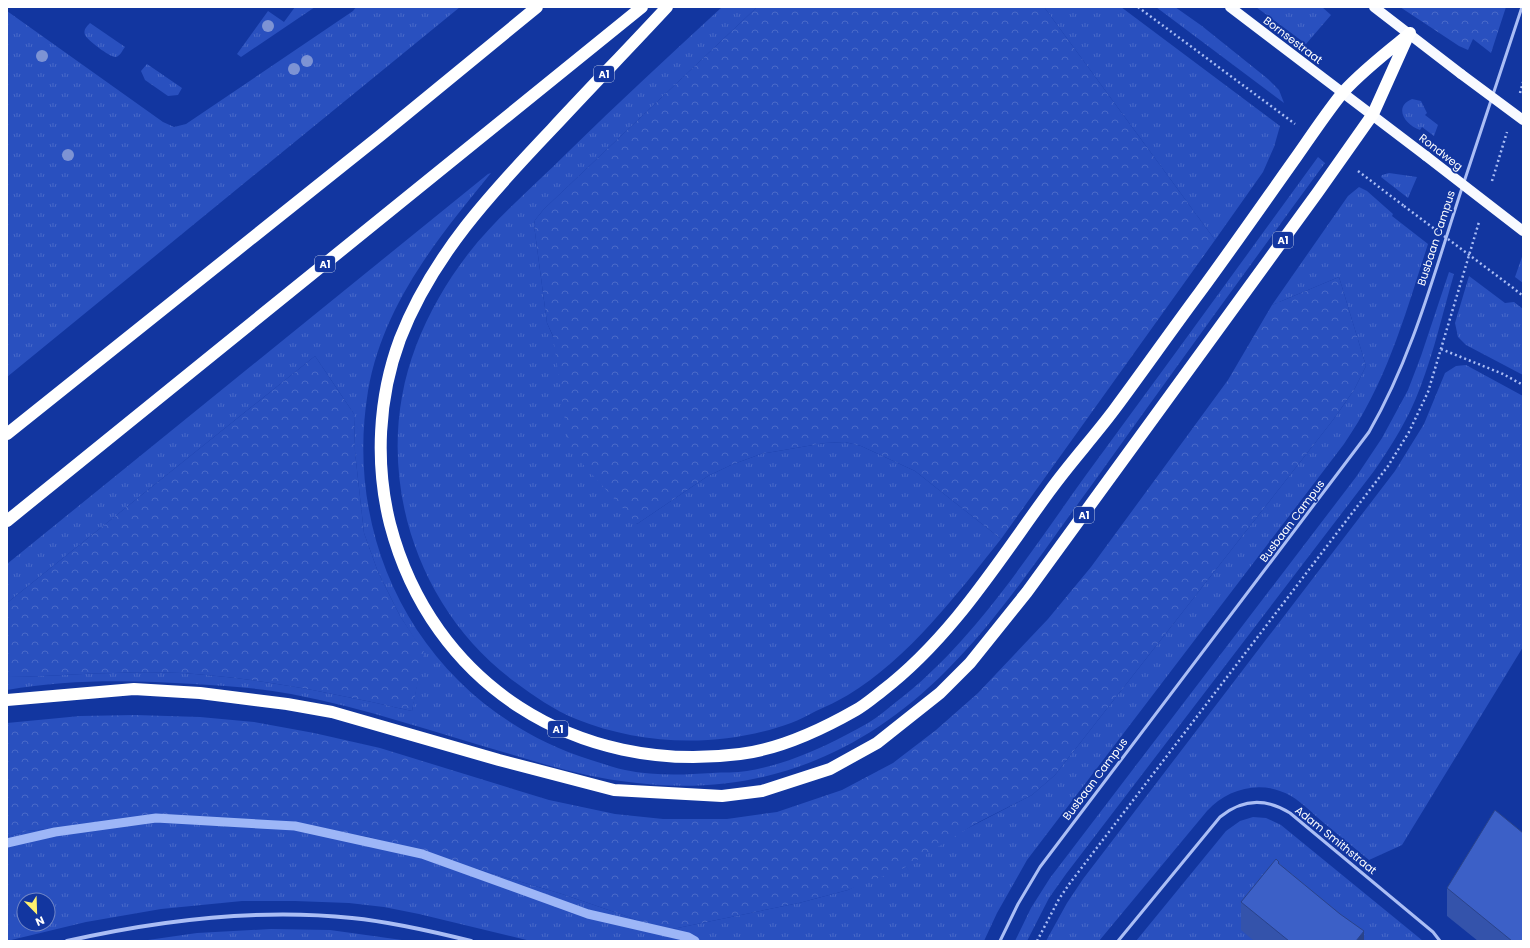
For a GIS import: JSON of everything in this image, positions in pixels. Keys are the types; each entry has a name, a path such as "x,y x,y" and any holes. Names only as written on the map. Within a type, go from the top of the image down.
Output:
{"highway":[{"path":"7,434 375,140 537,7"},
{"name":"A1","path":"7,521 642,7"},
{"name":"A1","path":"667,7 506,178 451,243 422,292 400,340 385,392 379,448 383,498 396,548 417,597 453,649 486,683 523,710 569,735 626,752 672,758 743,754 800,739 860,708 906,672 947,631 977,594 1052,488 1113,412 1343,92"},
{"path":"1343,92 1410,33"},
{"path":"1372,114 1410,33"},
{"name":"A1","path":"7,700 134,689 200,693 280,703 332,712 514,765 614,790 722,796 762,791 830,769 877,743 940,693 970,663 1027,592 1072,532 1372,114"}],"main road":[{"name":"Bornsestraat","path":"1230,7 1343,92"},
{"path":"1374,7 1523,120"},
{"name":"Rondweg","path":"1343,92 1523,231"}],"street":[{"path":"67,941 126,929 195,919 297,914 370,920 417,928 471,941"}],"lane":[{"name":"Busbaan Campus","path":"1000,941 1018,904 1040,867 1339,474 1377,419 1391,393 1408,350 1522,7"},
{"name":"Adam Smithstraat","path":"1118,941 1220,817 1241,805 1261,802 1280,807 1290,813 1434,932 1440,941"}],"path":[{"path":"1138,7 1311,136"},
{"path":"1341,159 1523,296"},
{"path":"1441,349 1503,374 1523,386"}],"green space":[{"path":"295,7 315,7 241,57 237,54 268,11 284,22"},
{"path":"356,7 460,7 7,377 7,11 163,122 174,127 186,124 353,11"},
{"path":"722,7 757,7 544,209 535,220 534,225 547,323 637,524 708,476 731,465 761,454 825,443 845,442 861,446 915,471 1001,539 949,603 912,644 870,680 844,697 794,722 738,737 710,740 655,739 628,735 602,728 576,719 560,711 515,682 480,651 450,615 427,574 410,531 400,485 398,439 403,392 416,346 426,322 439,298 468,254 491,227 516,202 625,97"},
{"path":"757,7 1044,7 1215,240 1001,539 915,471 861,446 845,442 825,443 761,454 731,465 708,476 637,524 569,449 553,336 547,323 534,225 535,220 544,209"},
{"path":"1044,7 1121,7 1280,126 1274,147 1263,172 1215,240"},
{"path":"1156,7 1175,7 1202,26 1268,79 1279,90 1284,103"},
{"path":"1256,7 1322,7 1331,15 1306,44"},
{"path":"1400,7 1506,7 1491,53 1473,39 1468,50 1459,46"},
{"path":"90,23 125,47 119,56 113,57 109,55 90,41 85,35 85,31"},
{"path":"147,64 182,88 178,95 168,96 145,80 141,71"},
{"path":"1412,99 1421,101 1427,113 1425,115 1438,125 1434,136 1422,127 1420,130 1415,128 1403,116 1403,107 1406,102"},
{"path":"1318,157 1325,163 1042,553 987,626 946,671 911,703 875,729 837,751 797,767 756,779 713,785 668,785 621,781 565,770 346,706 279,692 218,686 124,681 77,682 30,686 7,690 7,677 116,673 182,673 211,675 269,683 412,711 423,652 400,616 378,572 364,533 355,452 354,414 315,356 7,603 7,564 491,173 432,248 399,302 386,330 375,360 368,391 363,452 369,511 385,567 410,618 443,665 485,704 535,737 591,760 636,772 658,774 738,772 779,764 825,746 868,723 882,713 924,679 975,625 1022,566 1086,475"},
{"path":"1389,173 1417,177 1408,198 1381,177 1382,175"},
{"path":"1359,187 1367,191 1393,214 1392,216 1428,244 1394,347 1372,397 1359,421 1344,444 1027,860 997,913 984,941 531,941 384,907 349,903 295,901 242,901 161,909 86,922 56,929 56,892 16,892 16,932 44,932 7,941 7,837 27,831 143,820 268,822 369,837 562,894 626,916 663,931 799,903 848,890 1032,795 1055,775 1333,420 1354,390 1366,366 1339,277 1272,305 1348,196"},
{"path":"1523,254 1523,283 1515,277"},
{"path":"1449,272 1454,274 1434,346 1416,399 1400,431 1374,471 1066,874 1049,898 1027,941 1015,941 1031,908 1050,878 1356,477 1382,438 1408,390"},
{"path":"1469,276 1505,303 1514,302 1523,309 1523,375 1466,345 1458,337 1455,323"},
{"path":"1339,277 1366,366 1354,390 1333,420 1055,775 1032,795 975,824 904,868 848,890 799,903 663,931 626,916 562,894 369,837 268,822 143,820 27,831 7,837 7,723 80,716 135,715 200,717 254,722 314,733 380,748 549,800 615,814 663,819 727,819 777,812 842,790 893,763 936,730 978,693 1048,619 1091,567 1228,380 1272,305"},
{"path":"315,356 354,414 355,452 364,533 378,572 400,616 424,652 412,711 298,688 211,675 138,672 7,677 7,603"},
{"path":"1466,365 1523,396 1523,647 1402,845 1369,860 1304,805 1291,796 1269,788 1246,788 1225,797 1215,803 1207,811 1099,941 1046,941 1067,903 1083,879 1395,471 1424,424 1445,373 1456,366"},
{"path":"1253,817 1266,818 1281,825 1423,941 1136,941 1226,831 1240,821"},
{"path":"271,929 330,930 409,941 141,941 197,933"}],"building":[{"path":"1495,810 1523,833 1523,941 1512,941 1447,888"},
{"path":"1276,859 1279,862 1278,863 1340,914 1364,931 1356,941 1289,941 1241,902"}],"waterway":[{"path":"7,843 55,832 156,818 295,826 422,854 588,914 688,937 695,941"}]}
